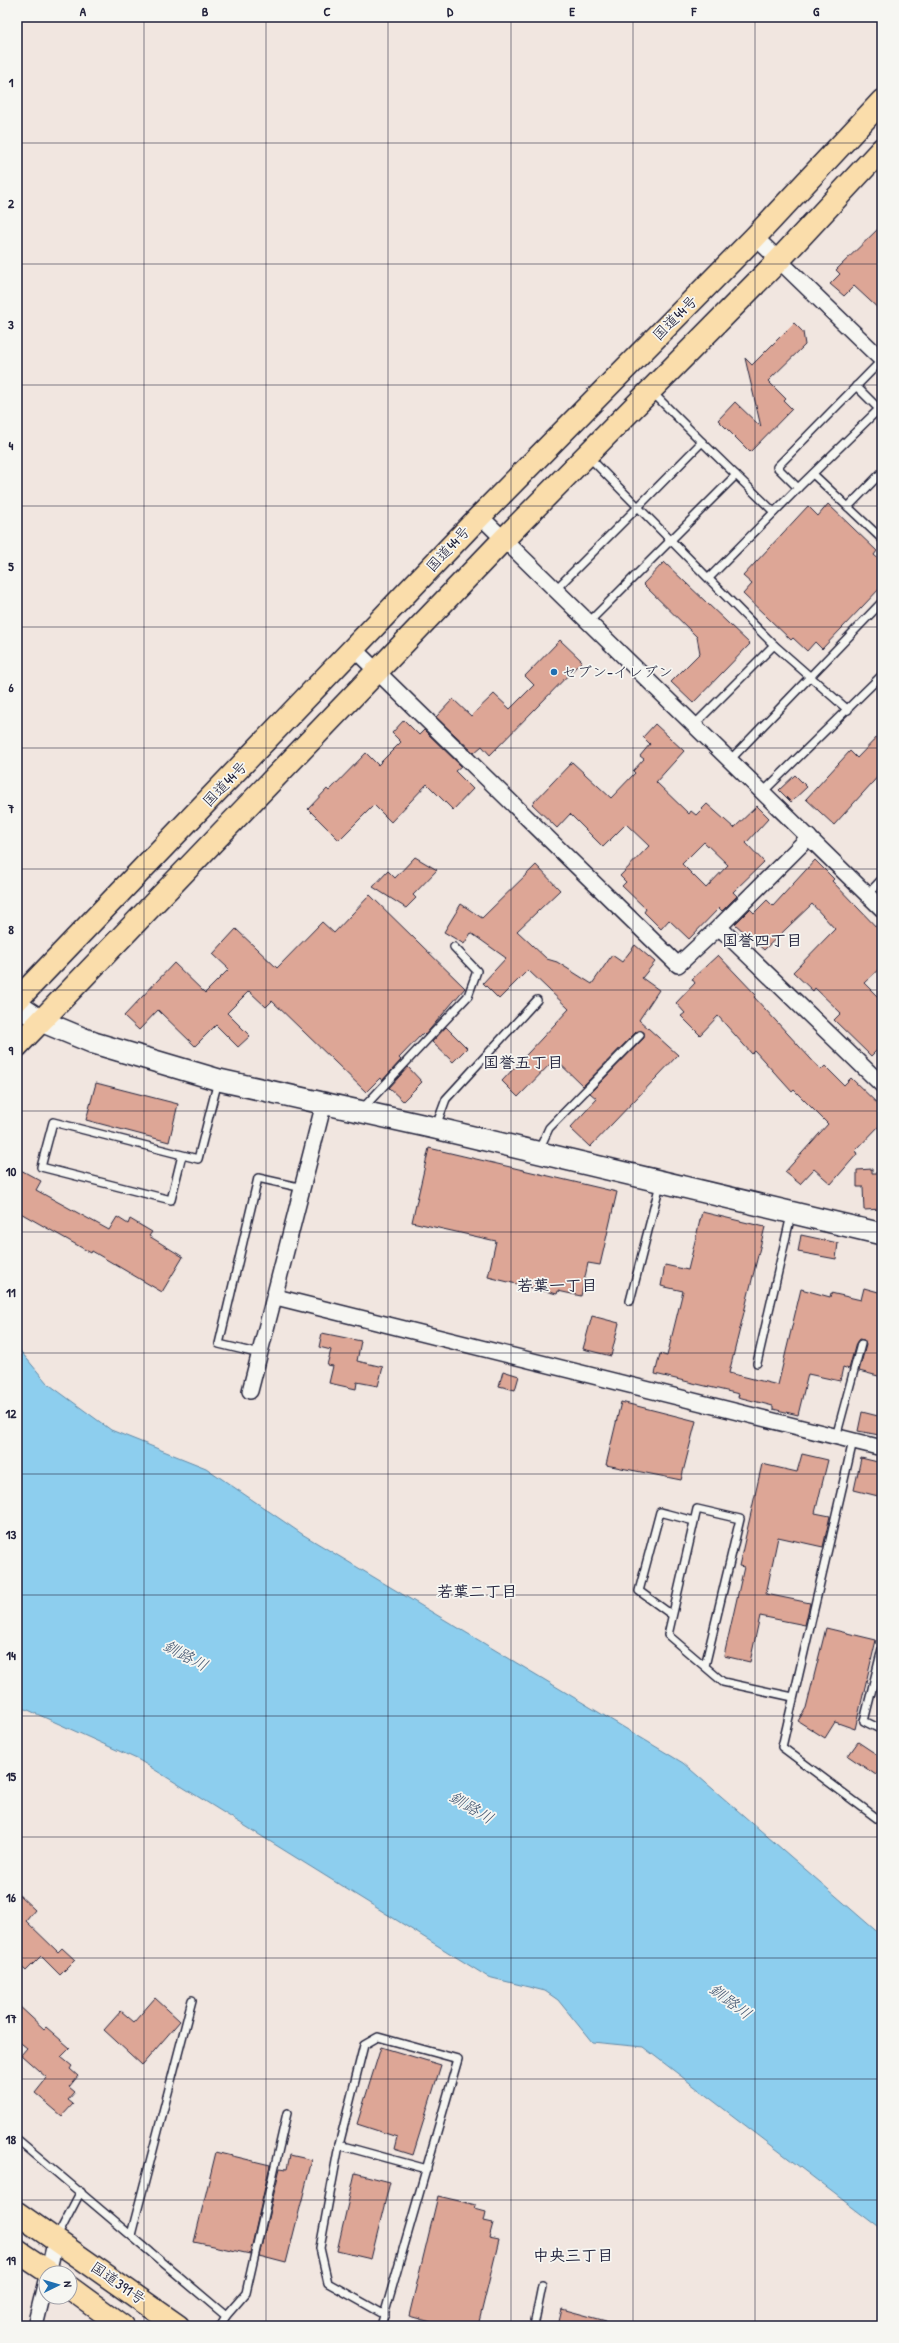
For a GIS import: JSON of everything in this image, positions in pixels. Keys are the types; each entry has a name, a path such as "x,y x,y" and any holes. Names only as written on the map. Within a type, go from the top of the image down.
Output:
{"highway":[{"name":"国道44号","path":"17,1000 480,516 755,237 882,102"},
{"path":"17,1046 586,454 778,260 882,149"},
{"name":"国道391号","path":"17,2213 178,2326"},
{"path":"17,2251 38,2267"},
{"name":"国道391号","path":"78,2294 122,2326"}],"street":[{"path":"755,237 882,360"},
{"path":"480,516 882,909"},
{"path":"354,648 678,965 719,927 809,837"},
{"path":"719,927 882,1085"},
{"path":"17,1005 41,1021 94,1043 219,1080 435,1128 882,1234"},
{"path":"250,1391 276,1297 324,1103"},
{"path":"276,1297 882,1448"},
{"path":"50,2265 56,2239"},
{"path":"36,2326 41,2305"}],"lane":[{"path":"798,488 777,467 882,360"},
{"path":"709,578 798,488 881,410 856,386"},
{"path":"650,390 774,512"},
{"path":"554,590 702,442"},
{"path":"586,454 774,645 848,710"},
{"path":"848,506 882,472"},
{"path":"813,474 882,538"},
{"path":"589,622 736,475"},
{"path":"730,760 882,602"},
{"path":"694,725 774,645"},
{"path":"763,792 882,675"},
{"path":"867,895 882,879"},
{"path":"360,1111 468,996 477,971 454,947"},
{"path":"435,1128 446,1099 537,1000"},
{"path":"538,1152 548,1128 640,1035"},
{"path":"182,1155 171,1200 41,1167 53,1122 198,1159 219,1080"},
{"path":"260,1354 219,1344 258,1178 303,1188"},
{"path":"630,1301 661,1182"},
{"path":"757,1363 792,1213"},
{"path":"836,1437 861,1344"},
{"path":"853,1441 782,1747 882,1822"},
{"path":"705,1666 740,1519 697,1509 668,1635 724,1682 793,1697"},
{"path":"672,1615 639,1591 660,1512 694,1521"},
{"path":"882,1649 864,1721 882,1730"},
{"path":"131,2235 192,2000"},
{"path":"382,2326 458,2059 378,2037 364,2045 339,2145 320,2248 328,2283 385,2315"},
{"path":"220,2326 226,2316 246,2293 287,2113"},
{"path":"17,2139 226,2316"},
{"path":"339,2145 427,2169"},
{"path":"56,2239 81,2192"},
{"path":"534,2326 542,2286"}],"water":[{"name":"釧路川","path":"17,1347 47,1383 111,1430 206,1468 302,1534 683,1763 882,1936 882,2230 643,2047 592,2042 558,2000 545,1991 488,1977 139,1760 17,1705"}],"building":[{"path":"882,225 882,312 854,286 844,296 830,284 840,274 836,270"},
{"path":"794,323 803,332 805,345 768,381 786,399 784,401 792,409 750,452 718,420 735,402 761,427 745,358 752,365"},
{"path":"828,504 877,551 874,555 882,562 882,586 822,649 815,642 807,651 793,638 791,640 743,594 752,584 743,576 808,506 818,516"},
{"path":"664,562 750,644 693,703 671,682 700,653 697,637 643,584"},
{"path":"560,640 582,661 490,755 482,746 474,753 436,717 453,699 471,716 494,694 510,709 534,685 525,676"},
{"path":"404,720 419,735 424,730 461,766 455,771 473,789 453,810 427,784 391,822 374,805 339,840 308,809 327,789 329,791 366,753 378,765 401,742 392,733"},
{"path":"655,724 684,751 656,782 689,814 691,811 696,815 707,804 734,828 757,806 769,818 746,843 764,862 733,892 737,896 722,911 719,908 689,939 669,920 661,929 644,912 646,909 622,886 626,882 620,876 649,846 626,824 603,847 570,814 557,828 532,804 572,762 611,798 635,773 633,771 644,759 640,756 650,744 643,737","holes":["704,842 728,865 706,888 682,864"]},
{"path":"882,732 882,772 834,825 806,799 850,751 857,758"},
{"path":"795,775 807,787 791,802 779,790"},
{"path":"415,857 437,870 413,895 416,898 406,908 373,887 388,871 395,878"},
{"path":"815,860 834,879 832,881 882,933 882,966 864,983 882,1001 882,1045 871,1056 834,1020 841,1013 815,988 813,991 793,972 835,929 812,904 764,950 735,924 750,909 754,913 767,900 773,906"},
{"path":"536,865 560,890 517,931 547,959 557,962 592,984 612,955 622,962 635,945 655,962 642,978 659,990 639,1020 678,1055 590,1147 570,1128 597,1099 590,1093 644,1038 644,1032 636,1032 583,1086 555,1059 518,1097 502,1081 569,1009 528,970 499,999 483,983 506,958 471,933 464,944 444,932 461,904 482,918"},
{"path":"370,895 465,988 425,1035 423,1033 399,1058 401,1060 382,1081 380,1078 366,1092 272,1001 266,1007 249,991 227,1013 250,1036 238,1047 216,1025 195,1046 158,1010 139,1030 124,1016 174,963 205,993 229,969 213,954 236,929 277,968 322,922 334,933"},
{"path":"718,955 756,995 754,997 821,1070 825,1066 844,1085 851,1078 882,1108 882,1123 855,1151 858,1153 831,1184 814,1169 800,1184 785,1172 828,1124 794,1090 792,1092 755,1051 752,1054 718,1016 700,1035 681,1016 685,1013 676,1003 695,983 692,979"},
{"path":"446,1027 467,1048 453,1062 432,1042"},
{"path":"408,1067 422,1082 403,1101 389,1088"},
{"path":"96,1083 178,1104 169,1142 86,1120"},
{"path":"429,1148 617,1192 600,1265 588,1263 581,1296 558,1291 557,1294 488,1277 496,1241 412,1222"},
{"path":"17,1168 41,1181 36,1190 109,1230 117,1217 128,1224 130,1219 152,1232 149,1236 183,1257 162,1292 92,1251 91,1253 17,1211"},
{"path":"872,1169 872,1173 882,1173 882,1209 864,1210 863,1187 857,1187 857,1170"},
{"path":"702,1212 765,1227 729,1373 778,1385 801,1289 830,1297 831,1293 861,1300 864,1288 882,1293 882,1377 859,1371 866,1345 864,1340 859,1339 856,1343 849,1369 843,1367 840,1381 808,1374 798,1415 773,1409 773,1406 738,1397 739,1394 655,1374 660,1354 667,1356 683,1291 661,1286 665,1265 688,1270"},
{"path":"801,1235 838,1243 836,1259 798,1252"},
{"path":"592,1316 619,1323 611,1356 583,1349"},
{"path":"322,1333 361,1341 357,1361 383,1367 378,1386 357,1382 356,1389 329,1383 333,1366 327,1365 331,1350 319,1347"},
{"path":"503,1371 519,1376 515,1390 499,1386"},
{"path":"621,1402 696,1421 681,1480 606,1465"},
{"path":"862,1412 882,1417 879,1435 858,1431"},
{"path":"802,1454 828,1460 815,1513 830,1516 823,1547 778,1537 766,1594 810,1603 805,1625 760,1616 750,1662 724,1656 744,1567 739,1566 762,1464 797,1472"},
{"path":"861,1458 882,1463 882,1497 854,1490"},
{"path":"826,1628 876,1640 855,1729 835,1722 825,1738 798,1721 806,1708"},
{"path":"858,1742 882,1758 882,1766 876,1775 848,1756"},
{"path":"17,1893 35,1910 26,1921 58,1952 62,1948 75,1960 60,1975 41,1956 26,1971 17,1963"},
{"path":"155,1998 180,2021 142,2065 104,2030 121,2011 134,2022"},
{"path":"17,2004 44,2029 46,2027 70,2048 61,2057 72,2066 70,2069 78,2076 69,2087 75,2092 68,2100 73,2104 62,2116 35,2093 47,2078 21,2055 27,2048 17,2040"},
{"path":"381,2047 441,2065 413,2155 394,2149 397,2137 357,2124"},
{"path":"216,2152 270,2165 250,2254 194,2242"},
{"path":"290,2155 312,2160 286,2263 259,2256 280,2168 287,2169"},
{"path":"355,2173 390,2182 371,2259 337,2251"},
{"path":"438,2196 476,2205 475,2209 486,2212 484,2221 493,2223 489,2238 499,2240 478,2326 430,2326 431,2322 409,2316"},
{"path":"562,2309 606,2321 605,2326 558,2326"}],"place":[{"name":"セブン-イレブン","path":"554,672"}],"district":[{"name":"国誉四丁目","path":"762,940"},
{"name":"国誉五丁目","path":"523,1062"},
{"name":"若葉一丁目","path":"557,1285"},
{"name":"若葉二丁目","path":"477,1591"},
{"name":"中央三丁目","path":"573,2255"}]}
